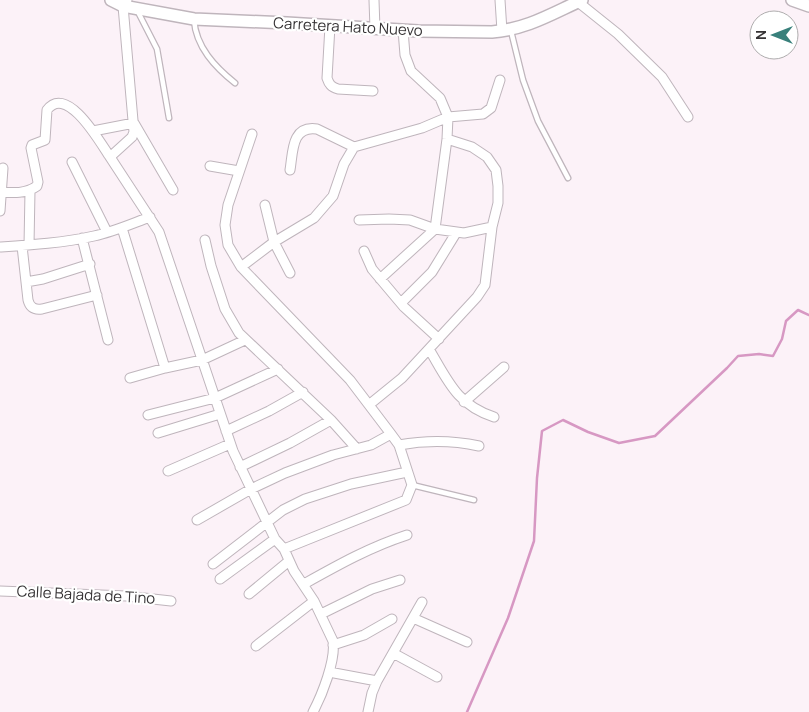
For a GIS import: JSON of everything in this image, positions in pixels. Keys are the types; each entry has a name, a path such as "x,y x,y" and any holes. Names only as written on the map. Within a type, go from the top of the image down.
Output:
{"main road":[{"name":"Carretera Hato Nuevo","path":"111,0 125,3 136,9 194,19 403,30 506,30 534,23 580,1"},
{"path":"792,0 809,6"}],"street":[{"path":"374,0 375,28"},
{"path":"500,0 506,30"},
{"path":"580,1 618,34 662,77 688,117"},
{"path":"110,158 132,137 134,123 125,3"},
{"path":"330,26 328,82 338,89 373,91"},
{"path":"380,278 435,229 447,139 448,117 440,98 411,71 405,55 403,30"},
{"path":"290,170 294,140 304,130 316,129 354,147 422,128 448,117 483,114 491,108 500,80"},
{"path":"1,192 21,193 36,188 38,183 30,148 32,145 45,140 48,108 55,104 63,104 72,107 93,131 160,232 230,444 275,539 284,549 289,561 321,614 333,645 329,672 313,712"},
{"path":"93,131 134,123"},
{"path":"134,123 174,190"},
{"path":"252,134 228,205 225,225 228,245 241,267 309,336 370,404 399,445 412,485 406,500 284,549"},
{"path":"370,404 402,378 481,294 485,285 492,227 498,203 496,170 487,157 472,147 447,139"},
{"path":"241,267 274,242 314,218 332,196 344,164 354,147"},
{"path":"72,162 107,232"},
{"path":"210,166 239,171"},
{"path":"0,211 3,168"},
{"path":"30,191 25,245 26,282 29,304 38,310 97,295"},
{"path":"265,205 274,242 290,273"},
{"path":"0,247 82,238 122,228 150,217"},
{"path":"360,220 410,220 435,229 464,233 492,227"},
{"path":"122,228 165,368"},
{"path":"401,303 432,272 456,232"},
{"path":"82,238 108,340"},
{"path":"205,240 225,309 239,332 245,340 303,392 357,449"},
{"path":"364,251 372,269 401,303 439,339"},
{"path":"26,282 90,264"},
{"path":"130,378 202,360 245,340"},
{"path":"429,349 454,390 464,402 480,412 494,417"},
{"path":"464,402 504,367"},
{"path":"148,415 215,398 278,369"},
{"path":"226,431 269,411 303,392"},
{"path":"158,433 220,414"},
{"path":"240,467 290,443 331,420"},
{"path":"197,520 251,489 333,455 371,445 391,434"},
{"path":"399,445 441,441 479,446"},
{"path":"168,471 230,444"},
{"path":"212,564 283,510 305,499 351,484 407,472"},
{"path":"304,584 353,556 407,535"},
{"path":"220,579 275,539"},
{"path":"249,594 289,561"},
{"path":"321,614 372,589 400,580"},
{"name":"Calle Bajada de Tino","path":"0,591 126,596 171,600"},
{"path":"256,646 314,601"},
{"path":"368,712 377,681 422,602"},
{"path":"412,618 468,642"},
{"path":"333,645 364,635 392,619"},
{"path":"393,653 437,677"},
{"path":"329,672 377,681"}],"lane":[{"path":"136,9 157,48 170,118"},
{"path":"194,19 195,34 205,52 218,70 235,84"},
{"path":"506,30 538,121 568,178"},
{"path":"412,485 474,500"}],"waterway":[{"path":"467,712 508,618 534,541 537,478 542,431 563,420 588,432 619,443 655,436 738,356 759,354 773,356 782,339 786,321 798,310 809,315"}]}
